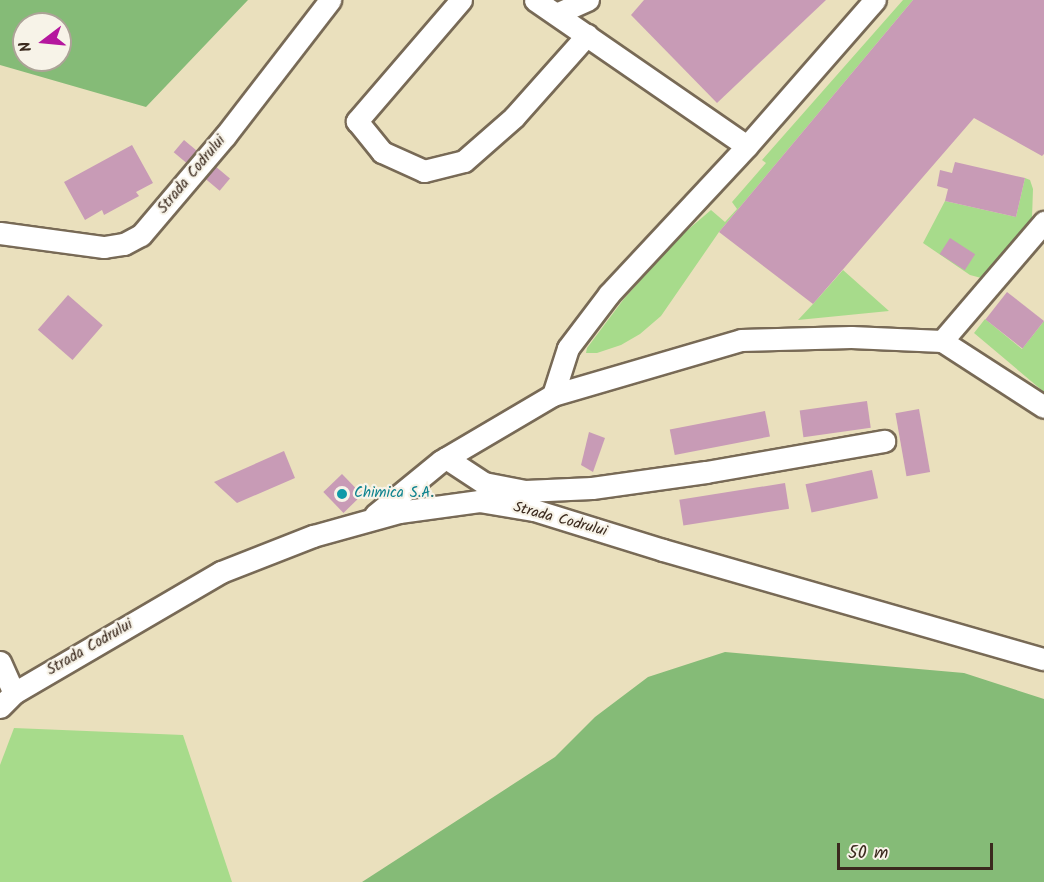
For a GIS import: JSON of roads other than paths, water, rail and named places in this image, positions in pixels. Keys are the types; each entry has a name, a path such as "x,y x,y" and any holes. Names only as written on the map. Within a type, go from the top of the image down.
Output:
{"street":[{"name":"Strada Codrului","path":"0,233 104,247 124,244 141,235 225,136 330,0"},
{"path":"461,0 357,121 382,152 424,171 464,161 514,117 587,35"},
{"path":"535,0 747,146"},
{"path":"556,14 588,0"},
{"path":"553,395 568,348 609,294 747,146 875,0"},
{"path":"942,341 1044,222"},
{"path":"367,521 446,458 553,395 741,340 851,337 942,341 1044,407"},
{"path":"446,458 484,483 525,491 592,488 706,472 884,441"},
{"name":"Strada Codrului","path":"7,700 221,572 313,536 399,512 478,501 534,510 663,550 1044,659"},
{"path":"0,662 7,700"}],"place":[{"name":"Chimica S.A.","path":"342,494"}]}
